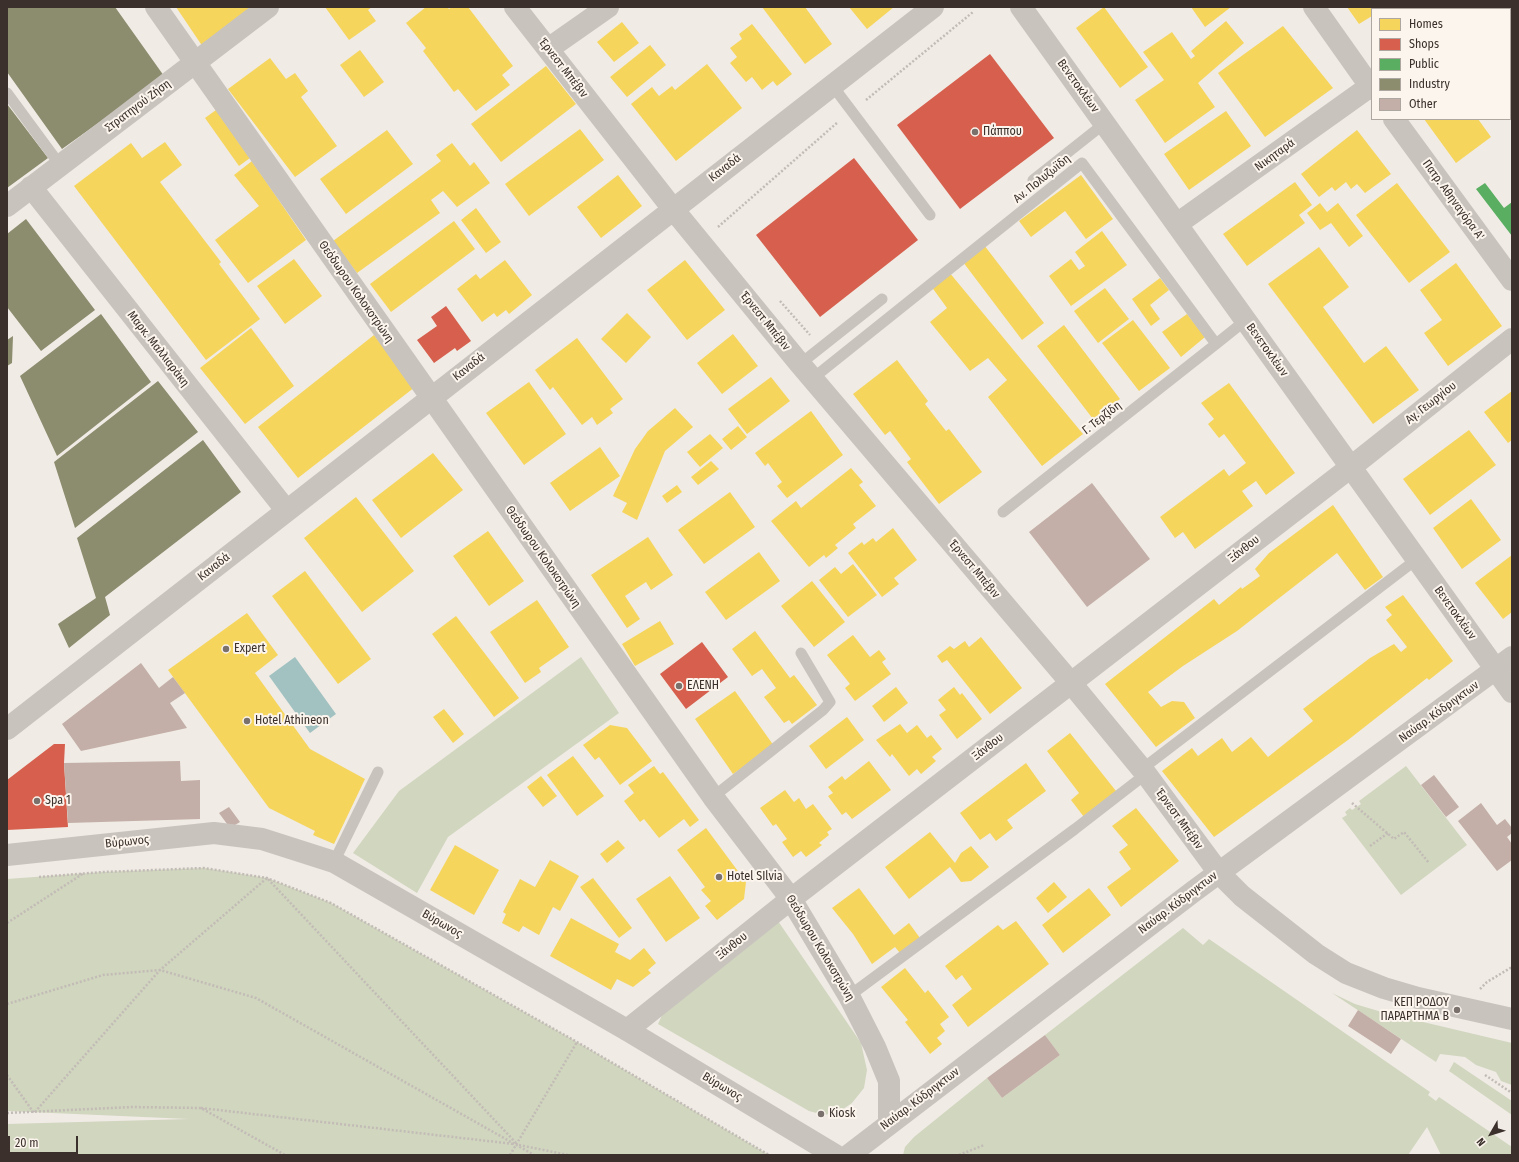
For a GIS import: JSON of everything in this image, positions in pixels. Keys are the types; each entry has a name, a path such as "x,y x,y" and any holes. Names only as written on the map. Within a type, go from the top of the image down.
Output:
{"street":[{"name":"Θεόδωρου Κολοκοτρώνη","path":"156,7 430,398 713,797 791,899 849,996 876,1046 888,1081 889,1123"},
{"name":"Στρατηγού Ζήση","path":"7,206 268,7"},
{"name":"Έρνεστ Μπέβιν","path":"515,7 673,209 806,372 1071,683 1144,772 1219,873 1242,896 1316,954 1346,972 1384,988 1418,998 1512,1019"},
{"path":"548,49 608,7"},
{"name":"Καναδά","path":"7,729 933,7"},
{"name":"Βενετοκλέων","path":"1021,7 1417,559 1504,663 1512,692"},
{"path":"1314,7 1371,87"},
{"name":"Νικηταρά","path":"1177,224 1371,87"},
{"name":"Πατρ. Αθηναγόρα Α'","path":"1395,120 1512,280"},
{"name":"Μαρκ. Μαλλιαράκη","path":"31,187 286,510"},
{"name":"Αγ. Γεωργίου","path":"1351,467 1512,339"},
{"name":"Ξάνθου","path":"627,1030 791,899 1351,467"},
{"name":"Ναύαρ. Κόδριγκτων","path":"849,1155 889,1123 1219,873 1504,663"},
{"name":"Βύρωνος","path":"7,855 214,833 262,839 334,862 627,1030 835,1155"}],"lane":[{"path":"832,85 930,215"},
{"path":"7,93 60,165"},
{"path":"1033,180 1104,123"},
{"name":"Αν. Πολυζωϊδη","path":"806,372 1082,163 1216,344"},
{"path":"806,372 820,348 882,299"},
{"path":"1216,344 1246,320"},
{"name":"Γ. Τερζίδη","path":"1003,512 1216,344"},
{"path":"849,996 1075,829 1144,772 1417,559"},
{"path":"713,797 824,710 830,702 801,653"},
{"path":"334,862 378,772"}],"path":[{"path":"722,232 717,226 851,111 973,12"},
{"path":"779,299 820,348"},
{"path":"1352,803 1394,839 1404,832 1429,864"},
{"path":"1370,846 1388,833"},
{"path":"38,877 85,873 204,868 267,878 330,904 577,1042 769,1155"},
{"path":"7,923 85,873"},
{"path":"34,1113 160,970 267,878"},
{"path":"267,878 517,1144"},
{"path":"1479,993 1487,982 1512,967"},
{"path":"7,1004 103,975 160,970 256,998 517,1144 534,1155"},
{"path":"510,1155 577,1042"},
{"path":"7,1075 34,1113"},
{"path":"1485,1075 1512,1093"},
{"path":"7,1114 132,1107 201,1108 517,1144 568,1155"},
{"path":"201,1108 285,1155"},
{"path":"959,1155 984,1145"}],"green space":[{"path":"581,657 619,713 448,837 417,893 353,853 399,791"},
{"path":"1406,766 1467,845 1401,895 1342,818 1347,815 1345,812 1350,808 1352,810 1361,804 1359,801"},
{"path":"204,868 267,878 331,903 577,1042 769,1155 7,1155 7,1124 189,1119 7,1111 7,879 103,872"},
{"path":"778,921 861,1043 867,1070 864,1088 852,1103 839,1112 824,1115 809,1111 658,1024 668,1002"},
{"path":"1183,928 1203,945 1209,939 1430,1092 1428,1095 1436,1101 1439,1097 1512,1147 1512,1155 1441,1155 1427,1127 1408,1155 903,1155 905,1147 914,1137 987,1078 1002,1098 1060,1055 1045,1035"},
{"path":"1332,993 1355,1004 1385,1013 1512,1043 1512,1085 1501,1081 1496,1072 1476,1065 1465,1057 1440,1054 1436,1062"},
{"path":"1454,1062 1512,1101 1512,1115 1449,1071"}],"water":[{"path":"295,657 336,714 310,733 269,676"}],"building: Homes":[{"path":"176,7 250,7 207,53"},
{"path":"325,7 372,7 368,10 376,21 349,40"},
{"path":"426,7 447,7 449,9 452,7 468,7 513,66 502,75 510,85 476,111 458,89 454,92 423,51 426,48 406,23"},
{"path":"762,7 805,7 832,44 805,64"},
{"path":"849,7 894,7 867,29"},
{"path":"1104,7 1148,67 1120,88 1076,28"},
{"path":"1191,7 1231,7 1205,27"},
{"path":"1347,7 1420,8 1371,8 1371,17 1359,24"},
{"path":"1423,7 1441,7 1440,8"},
{"path":"1226,21 1244,43 1198,83 1215,107 1165,143 1135,100 1164,80 1143,52 1172,32 1191,59 1195,56 1191,51"},
{"path":"622,22 639,43 614,62 597,42"},
{"path":"752,24 792,74 777,86 773,81 762,90 752,77 746,82 730,63 737,57 730,48 742,39 739,34"},
{"path":"1283,26 1333,88 1265,137 1218,73"},
{"path":"1511,30 1512,32 1512,117 1511,116"},
{"path":"650,45 666,65 627,97 610,77"},
{"path":"360,50 384,82 364,97 340,65"},
{"path":"270,58 286,79 295,73 308,91 301,97 337,146 295,177 228,89"},
{"path":"707,64 742,108 676,161 631,104 652,87 659,96 672,86 675,90"},
{"path":"546,66 576,104 501,162 471,124"},
{"path":"216,110 250,158 239,166 205,118"},
{"path":"1226,111 1251,146 1189,190 1164,154"},
{"path":"1425,120 1479,120 1491,137 1456,163"},
{"path":"580,129 604,160 529,216 505,184"},
{"path":"387,130 413,164 346,214 320,179"},
{"path":"1357,130 1391,174 1365,193 1357,184 1351,189 1346,182 1335,191 1332,187 1319,197 1301,174"},
{"path":"165,142 182,165 160,182 221,262 219,264 260,319 206,360 74,186 131,143 142,158"},
{"path":"452,143 470,166 474,162 490,183 457,207 443,191 431,200 440,213 357,273 333,241 441,161 436,155"},
{"path":"252,161 306,240 248,283 215,240 259,206 234,175"},
{"path":"618,175 642,206 601,238 577,207"},
{"path":"1081,175 1113,219 1086,239 1065,211 1031,237 1019,221"},
{"path":"1295,182 1312,205 1299,215 1305,223 1247,266 1223,234"},
{"path":"1397,183 1450,252 1409,283 1356,215"},
{"path":"1320,203 1327,212 1338,203 1363,236 1349,247 1331,223 1320,230 1307,213"},
{"path":"476,208 501,242 486,253 461,220"},
{"path":"454,221 475,249 391,312 370,284"},
{"path":"1102,231 1127,265 1071,306 1049,276 1071,259 1079,270 1085,266 1075,252"},
{"path":"984,245 1044,323 1022,340 963,262"},
{"path":"1319,247 1349,287 1323,307 1364,363 1386,346 1419,390 1373,424 1268,284"},
{"path":"294,259 322,296 285,324 257,286"},
{"path":"505,260 532,295 509,314 506,310 497,317 494,313 482,322 457,289 476,274 480,279"},
{"path":"685,260 725,310 687,340 647,290"},
{"path":"1456,263 1502,326 1448,366 1424,333 1442,320 1420,290"},
{"path":"949,272 1083,434 1042,466 988,397 1007,380 988,358 970,371 930,322 947,308 931,286"},
{"path":"1160,278 1169,290 1150,305 1160,319 1151,326 1132,299"},
{"path":"1105,288 1129,319 1098,343 1074,311"},
{"path":"627,313 651,337 626,363 601,339"},
{"path":"1187,314 1205,337 1181,357 1162,332"},
{"path":"1133,320 1170,368 1139,391 1102,343"},
{"path":"1064,325 1120,399 1093,419 1037,346"},
{"path":"251,328 294,386 245,424 200,368"},
{"path":"733,334 758,366 722,394 697,363"},
{"path":"374,335 415,387 298,478 258,427"},
{"path":"577,338 623,399 610,409 613,413 597,425 592,417 582,425 553,387 550,390 535,370"},
{"path":"897,360 928,401 925,404 946,431 949,429 982,472 939,504 907,462 911,459 890,431 885,435 853,394"},
{"path":"771,377 790,401 747,434 728,409"},
{"path":"529,382 566,434 524,465 486,413"},
{"path":"1229,383 1295,473 1266,495 1256,481 1242,491 1253,506 1195,549 1183,532 1175,538 1160,517 1224,469 1229,476 1246,463 1224,434 1219,438 1208,424 1214,419 1201,403"},
{"path":"1512,391 1512,440 1508,443 1484,412"},
{"path":"675,408 693,427 665,451 637,520 622,512 627,503 613,496 635,449 648,431"},
{"path":"811,411 843,455 787,498 777,486 782,482 768,463 765,466 755,453"},
{"path":"738,426 747,437 731,450 722,439"},
{"path":"1469,430 1496,465 1430,515 1403,479"},
{"path":"710,434 723,448 700,467 687,452"},
{"path":"600,447 620,476 570,511 550,483"},
{"path":"433,453 463,490 401,538 372,500"},
{"path":"711,461 719,469 698,485 691,477"},
{"path":"851,468 863,482 859,485 876,506 853,524 856,528 835,545 838,548 826,558 824,555 809,567 771,521 796,501 801,508"},
{"path":"677,485 682,492 667,503 662,496"},
{"path":"730,492 755,527 704,564 678,530"},
{"path":"356,497 414,571 362,612 304,538"},
{"path":"1471,499 1501,540 1462,569 1433,528"},
{"path":"1333,505 1383,577 1365,590 1337,553 1237,631 1183,666 1148,692 1161,707 1172,701 1184,702 1195,718 1156,747 1105,684 1214,599 1219,605 1241,587 1242,589 1260,576 1255,569 1269,553"},
{"path":"893,528 917,560 894,578 899,584 882,597 848,553 862,542 864,545 873,538 876,542"},
{"path":"488,531 524,581 489,606 453,556"},
{"path":"648,537 673,575 651,590 646,582 625,596 640,619 627,628 591,575"},
{"path":"759,552 780,581 726,620 705,592"},
{"path":"1512,555 1512,612 1503,619 1475,583"},
{"path":"853,564 877,595 848,617 819,580 835,567 841,574"},
{"path":"305,571 371,659 338,684 272,596"},
{"path":"812,581 845,622 814,647 781,606"},
{"path":"1403,595 1453,661 1429,680 1427,678 1348,740 1214,837 1162,771 1192,748 1198,756 1222,738 1232,752 1251,737 1268,757 1313,721 1303,709 1370,658 1394,644 1401,652 1407,647 1386,620 1392,615 1385,607"},
{"path":"537,600 569,647 539,668 541,672 525,683 490,632"},
{"name":"Hotel Athineon","path":"247,613 278,655 255,673 310,749 365,779 334,844 313,835 315,831 269,808 168,670"},
{"path":"456,616 519,698 494,717 432,634"},
{"path":"660,621 674,644 635,666 622,644"},
{"path":"755,631 790,678 794,675 817,705 792,724 789,720 784,723 764,697 776,688 762,669 752,676 732,649"},
{"path":"853,635 870,657 879,650 886,659 882,662 891,674 855,701 845,688 850,684 827,655"},
{"path":"981,637 1022,688 990,714 947,660 942,663 937,656 950,646 954,649 965,641 969,647"},
{"path":"896,687 908,703 884,722 872,706"},
{"path":"954,687 960,695 962,693 982,719 957,739 939,715 946,710 938,700"},
{"path":"735,691 774,746 733,774 695,719"},
{"path":"444,709 464,734 453,743 433,717"},
{"path":"847,717 864,740 826,769 809,746"},
{"path":"900,724 907,733 917,725 927,738 931,735 942,749 932,757 936,761 921,774 917,769 909,776 892,754 890,757 876,740"},
{"path":"610,725 627,728 652,761 620,785 599,757 595,760 583,745"},
{"path":"1070,733 1116,791 1084,817 1071,800 1079,793 1047,751"},
{"path":"573,756 604,796 577,816 547,775"},
{"path":"869,761 891,790 852,819 846,812 842,815 828,796 833,793 828,787 842,776 845,780"},
{"path":"1026,763 1046,791 1007,820 1013,828 996,841 990,833 980,840 960,813"},
{"path":"654,766 660,774 663,772 699,820 690,827 684,819 659,838 644,819 640,822 624,801 634,793 628,785"},
{"path":"541,776 557,796 543,807 527,787"},
{"path":"785,790 794,802 799,798 806,809 813,804 832,829 827,832 829,835 819,843 822,845 806,857 801,851 793,857 782,842 787,839 776,824 773,826 760,808"},
{"path":"1136,808 1179,861 1121,907 1107,887 1131,869 1119,852 1128,845 1112,826"},
{"path":"706,828 746,882 744,899 717,920 705,906 711,901 701,890 705,887 677,850"},
{"path":"930,832 955,863 961,853 971,846 989,867 971,881 961,882 950,867 909,899 885,867"},
{"path":"618,840 625,848 607,863 600,854"},
{"path":"455,845 499,870 474,915 430,890"},
{"path":"550,860 579,876 560,911 553,907 539,935 523,926 519,932 502,923 506,914 503,912 520,879 535,887"},
{"path":"670,876 700,918 666,942 636,899"},
{"path":"593,878 632,928 619,938 580,887"},
{"path":"1054,882 1067,897 1048,913 1036,898"},
{"path":"859,888 894,935 909,923 920,938 900,953 895,947 872,964 853,934 832,908"},
{"path":"1089,888 1111,915 1063,953 1042,925"},
{"path":"571,918 619,944 615,952 630,960 644,948 656,963 648,970 651,973 633,987 617,979 611,990 550,956"},
{"path":"1016,921 1049,964 968,1027 952,1005 972,989 962,975 956,980 945,966 998,925 1003,930"},
{"path":"905,968 925,993 928,990 949,1017 940,1024 945,1031 937,1038 942,1044 930,1054 905,1022 908,1020 881,987"}],"building: Shops":[{"name":"Πάππου","path":"990,54 1054,138 960,209 897,125"},
{"path":"854,158 918,240 820,317 756,235"},
{"path":"446,306 471,341 457,351 455,348 434,363 417,340 437,326 431,317"},
{"path":"702,642 728,677 686,709 660,674"},
{"name":"Spa 1","path":"54,744 65,744 64,763 68,827 7,830 7,780"}],"building: Public":[{"path":"1485,183 1504,208 1512,202 1512,236 1476,189"}],"building: Industry":[{"path":"7,7 115,7 164,76 62,149 7,72"},
{"path":"7,104 48,158 7,188"},
{"path":"26,219 95,310 41,351 7,307 7,234"},
{"path":"101,314 151,382 57,456 20,376"},
{"path":"13,336 12,363 7,366 7,340"},
{"path":"158,381 198,432 75,528 54,462"},
{"path":"203,440 241,492 105,597 110,615 69,648 58,624 96,598 77,538"}],"building: Other":[{"path":"1092,483 1150,559 1087,607 1029,532"},
{"path":"141,663 159,688 173,677 185,693 170,703 187,728 81,751 62,724"},
{"path":"180,761 181,781 200,780 200,819 68,823 64,763"},
{"path":"1434,775 1459,807 1446,817 1421,785"},
{"path":"1481,803 1497,825 1505,819 1512,828 1512,833 1507,837 1512,844 1512,860 1497,871 1458,821"},
{"path":"229,807 240,822 230,828 219,813"},
{"path":"1358,1010 1401,1039 1391,1054 1348,1026"},
{"path":"1045,1035 1060,1055 1002,1098 987,1078"}],"place":[{"name":"Πάππου","path":"975,132"},
{"name":"Expert","path":"226,649"},
{"name":"ΕΛΕΝΗ","path":"679,686"},
{"name":"Hotel Athineon","path":"247,721"},
{"name":"Spa 1","path":"37,801"},
{"name":"Hotel SIlvia","path":"719,877"},
{"name":"ΚΕΠ ΡΟΔΟΥ ΠΑΡΑΡΤΗΜΑ Β","path":"1457,1010"},
{"name":"Kiosk","path":"821,1114"}]}
